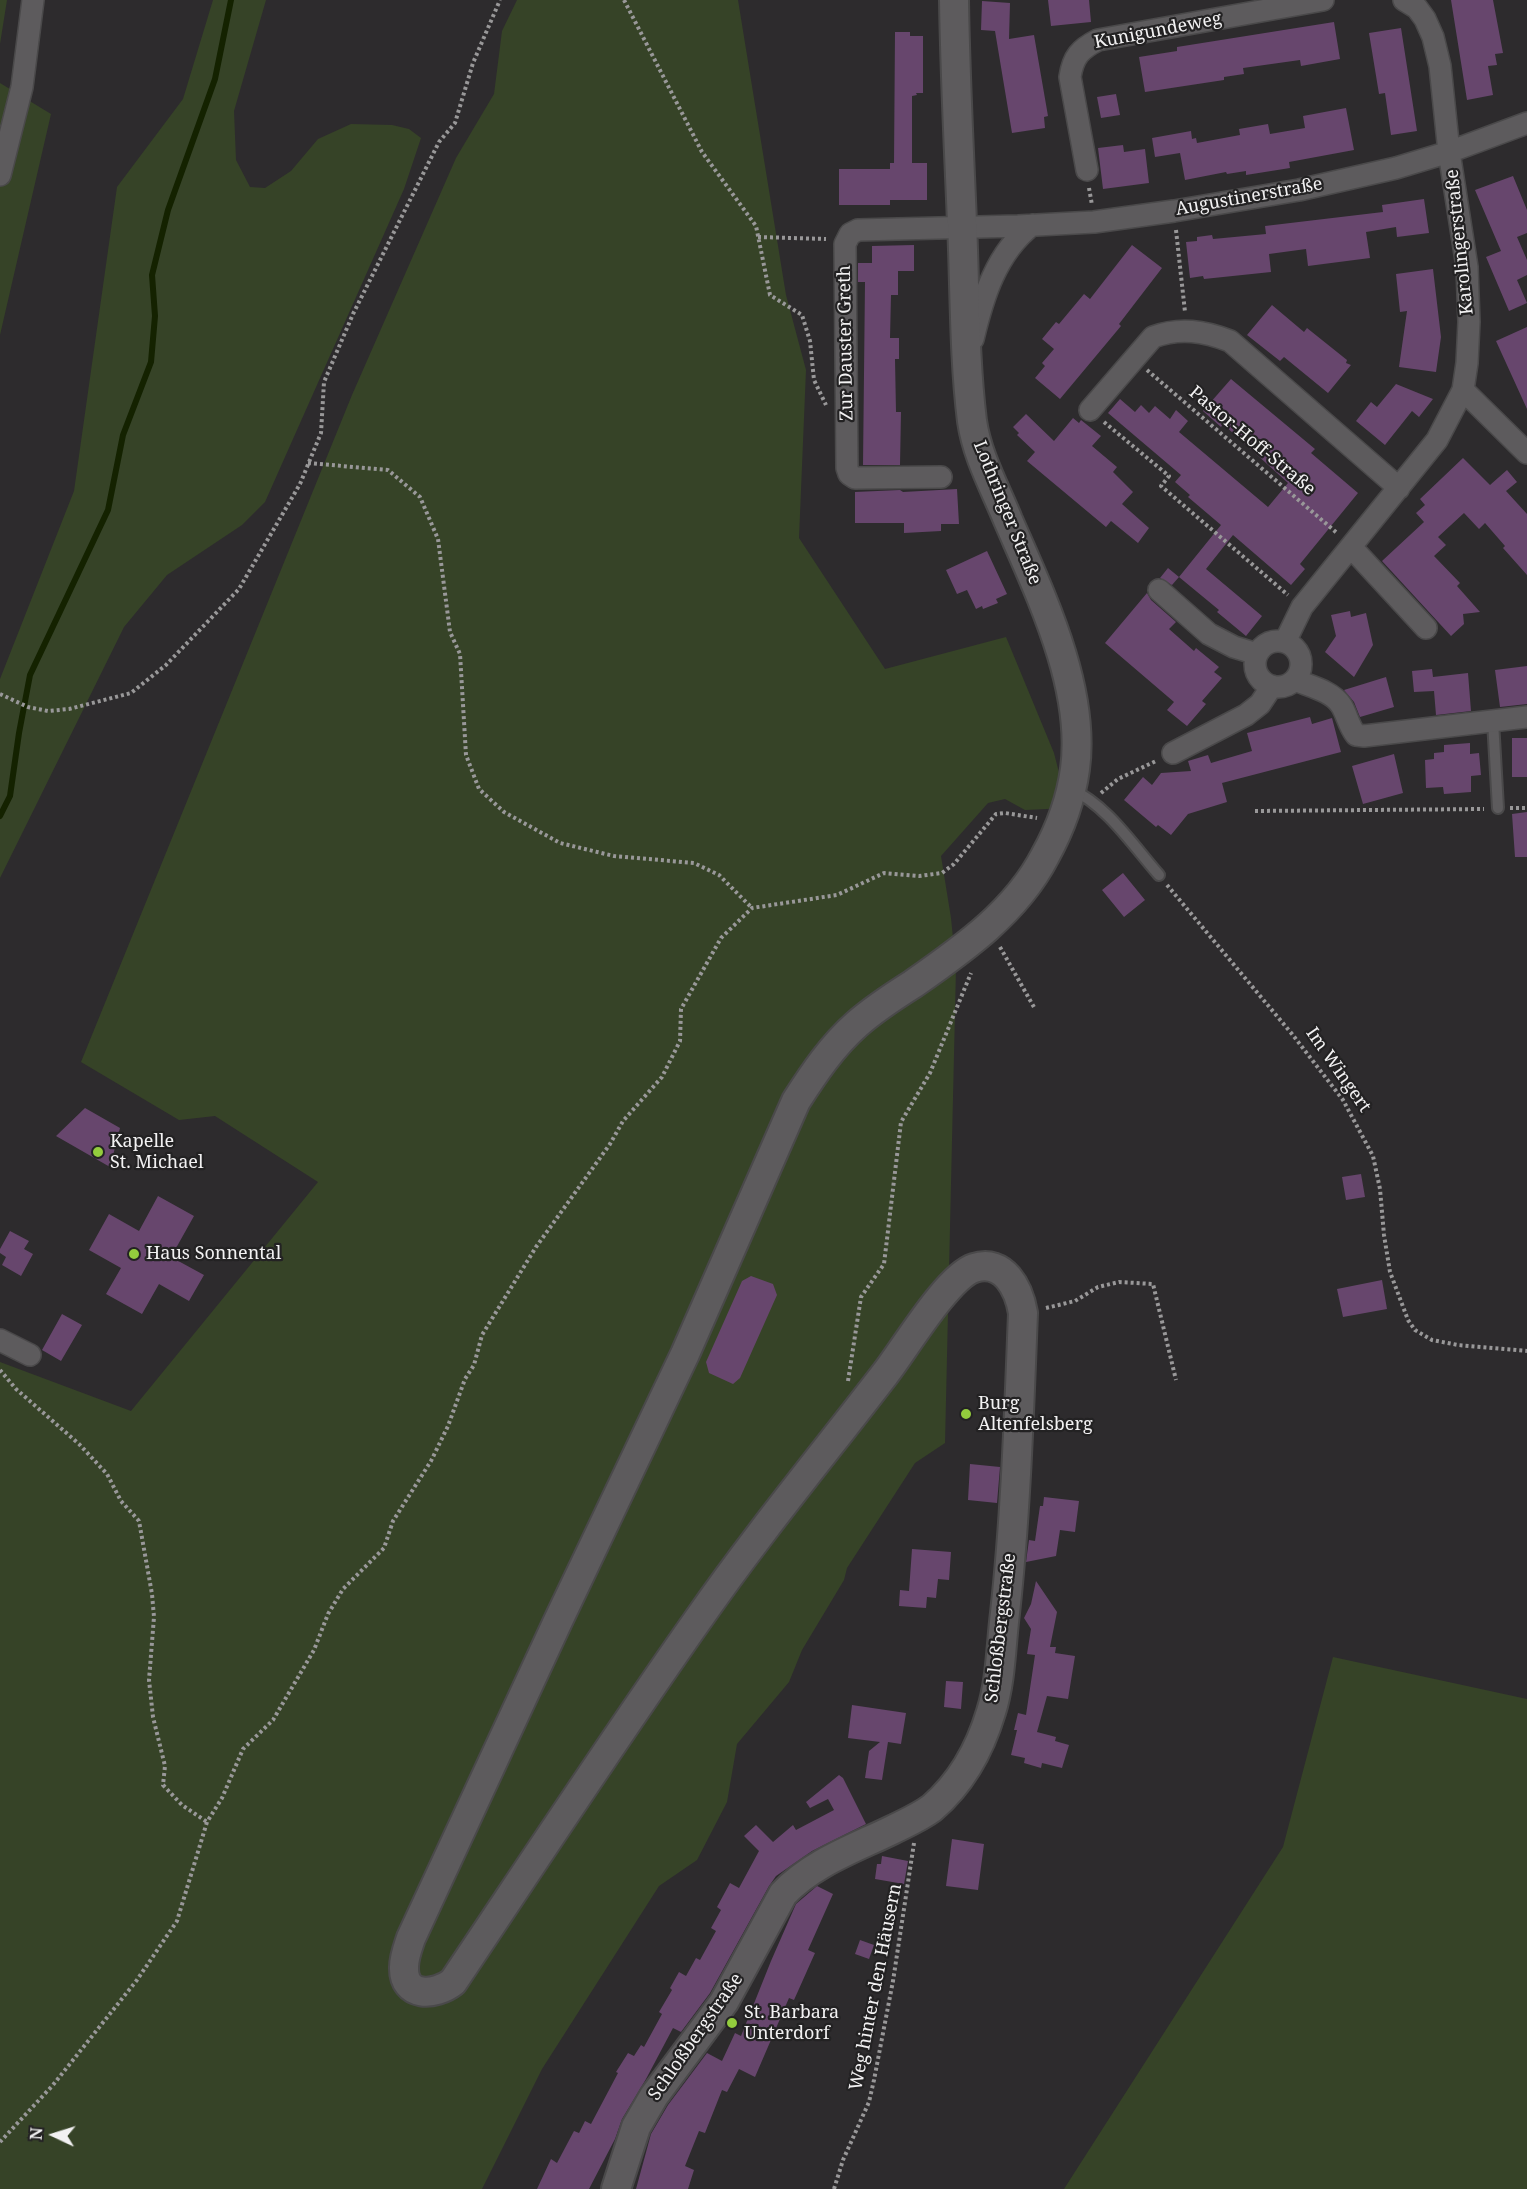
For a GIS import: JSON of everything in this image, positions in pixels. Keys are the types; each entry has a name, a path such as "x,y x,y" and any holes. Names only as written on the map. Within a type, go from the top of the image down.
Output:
{"street":[{"path":"0,175 22,87 33,0"},
{"name":"Lothringer Straße","path":"854,1415 698,1619 453,1982 433,1993 422,1993 412,1987 406,1979 404,1969 411,1938 558,1621 686,1354 796,1101 833,1048 858,1023 990,927 1031,880 1062,822 1081,795 1076,766 1073,706 1056,638 981,458 973,425 967,364 954,0"},
{"name":"Kunigundeweg","path":"1087,170 1070,77 1071,66 1084,47 1098,40 1323,0"},
{"path":"1414,3 1433,36 1440,66 1449,152"},
{"name":"Augustinerstraße","path":"962,226 1094,222 1299,190 1396,168 1449,152 1527,123"},
{"name":"Karolingerstraße","path":"1285,642 1302,607 1437,440 1463,390 1469,322 1467,267 1449,152"},
{"path":"967,364 985,293 1004,257 1022,233 1032,225"},
{"name":"Zur Dauster Greth","path":"940,477 855,478 849,474 847,468 845,243 850,234 858,230 962,226"},
{"path":"1090,410 1153,337 1167,332 1208,333 1230,341 1399,488"},
{"path":"1463,390 1527,453"},
{"path":"1352,547 1426,628"},
{"path":"1159,590 1209,634 1234,648 1257,654"},
{"path":"1274,641 1285,642 1295,648 1300,658 1300,670 1295,680 1280,687 1272,686 1257,674 1255,663 1257,654 1264,645 1274,641"},
{"path":"1295,680 1332,696 1341,704 1350,727 1356,735 1364,736 1527,717"},
{"path":"1173,753 1246,715 1260,704 1272,686"},
{"path":"854,1415 939,1300 958,1278 973,1268 988,1265 1001,1270 1013,1282 1022,1305"},
{"name":"Schloßbergstraße","path":"616,2189 636,2127 654,2096 724,2002 783,1894 794,1882 816,1867 931,1809 961,1776 980,1743 992,1710 1007,1598 1014,1519 1022,1305"},
{"path":"0,1340 30,1355"}],"lane":[{"path":"1493,722 1498,808"},
{"path":"1081,795 1111,819 1159,875"}],"path":[{"path":"0,694 28,707 48,711 69,709 131,693 166,665 239,589 300,484 321,433 324,382 353,314 439,142 455,123 473,63 500,0"},
{"path":"624,0 702,152 756,226 770,295 802,315 810,341 814,380 825,404 847,412"},
{"path":"1087,170 1094,222"},
{"path":"1174,211 1187,331"},
{"path":"758,237 830,239 845,243"},
{"name":"Pastor-Hoff-Straße","path":"1133,358 1320,517 1352,547"},
{"path":"1090,410 1169,476 1161,486 1302,607"},
{"path":"308,463 388,470 420,497 427,510 438,539 450,632 460,654 466,755 479,789 504,812 560,843 614,856 694,863 719,875 752,908"},
{"path":"1081,795 1173,753"},
{"path":"1255,811 1527,808"},
{"path":"0,2142 53,2085 137,1980 177,1921 207,1822 222,1798 243,1749 273,1720 314,1650 328,1614 343,1589 384,1548 393,1521 430,1461 448,1426 465,1379 474,1365 482,1335 536,1247 610,1144 623,1121 662,1077 680,1041 681,1009 722,938 752,908 837,895 884,873 919,876 942,873 954,864 996,814 1005,813 1062,822"},
{"name":"Im Wingert","path":"1159,875 1292,1034 1343,1100 1373,1155 1380,1189 1390,1272 1408,1320 1416,1330 1432,1340 1458,1346 1527,1351"},
{"path":"990,927 995,938 994,946 1001,947 1035,1009"},
{"path":"854,1415 846,1405 856,1324 861,1297 884,1264 901,1122 930,1073 974,969"},
{"path":"1022,1305 1037,1302 1043,1309 1075,1301 1098,1287 1119,1282 1153,1284 1176,1380"},
{"path":"0,1370 16,1389 79,1444 107,1474 121,1501 139,1521 152,1594 153,1617 149,1680 153,1717 165,1766 163,1785 182,1804 207,1822"},
{"name":"Weg hinter den Häusern","path":"834,2189 843,2160 868,2102 874,2080 912,1869 915,1819"}],"green space":[{"path":"0,0 7,0 0,44"},
{"path":"213,0 266,0 234,111 236,160 250,187 265,188 291,171 318,139 351,124 392,125 409,129 421,138 404,189 265,502 242,525 167,575 124,627 0,878 0,679 74,491 117,187 183,99"},
{"path":"517,0 738,0 786,295 806,370 799,538 885,669 1006,637 1054,753 1068,808 1025,810 1005,799 988,803 941,856 956,968 945,1443 915,1463 847,1568 844,1580 802,1650 789,1682 737,1744 727,1802 697,1860 659,1886 542,2069 482,2189 0,2189 0,1362 131,1411 318,1182 215,1116 179,1120 81,1062 352,395 456,158 494,94 502,31"},
{"path":"0,83 51,114 0,335"},
{"path":"1333,1657 1527,1699 1527,2189 1064,2189 1283,1847"}],"building":[{"path":"1048,0 1089,0 1091,22 1051,26"},
{"path":"1451,0 1493,0 1503,53 1495,54 1497,65 1488,66 1493,95 1467,100"},
{"path":"982,1 1010,3 1009,39 1034,35 1048,116 1044,117 1045,128 1012,133 995,31 981,30"},
{"path":"1334,22 1340,59 1301,66 1300,60 1243,68 1244,74 1224,77 1224,80 1145,92 1139,57 1177,51 1177,47"},
{"path":"1401,28 1417,131 1391,135 1385,93 1379,94 1369,33"},
{"path":"895,32 910,32 910,36 923,36 923,93 916,93 917,95 912,96 912,163 927,163 927,200 890,200 890,205 839,205 839,169 890,169 890,163 894,163"},
{"path":"1116,94 1120,115 1101,118 1097,97"},
{"path":"1346,108 1354,150 1289,162 1290,168 1246,175 1246,171 1227,174 1226,172 1185,180 1180,153 1155,157 1152,138 1191,131 1192,139 1196,138 1197,143 1240,135 1239,129 1268,124 1270,134 1305,128 1303,116"},
{"path":"1123,145 1124,152 1145,149 1149,183 1103,189 1098,148"},
{"path":"1513,176 1527,210 1527,233 1517,237 1527,260 1527,275 1517,280 1527,303 1509,311 1486,257 1501,251 1475,190"},
{"path":"1424,199 1429,233 1397,237 1396,227 1366,232 1370,258 1308,266 1306,249 1269,254 1271,272 1204,279 1203,276 1190,278 1186,242 1197,241 1197,237 1212,235 1213,239 1266,234 1265,226 1383,212 1382,205"},
{"path":"914,245 914,271 898,271 898,295 891,295 890,338 899,338 899,359 895,359 896,412 901,412 900,465 863,465 865,282 858,282 858,263 872,263 872,246"},
{"path":"1132,245 1162,268 1119,324 1121,326 1060,399 1035,378 1045,366 1042,363 1054,349 1042,339 1056,322 1059,324 1084,294 1090,299"},
{"path":"1433,269 1441,337 1436,372 1399,367 1407,311 1400,312 1396,274"},
{"path":"1272,305 1304,332 1307,328 1351,365 1328,393 1284,357 1280,361 1247,335"},
{"path":"1527,327 1527,409 1496,341"},
{"path":"1231,379 1315,449 1311,453 1358,493 1300,564 1305,569 1291,585 1233,535 1206,569 1262,616 1246,636 1179,577 1221,525 1188,497 1190,495 1175,482 1181,475 1108,413 1120,399 1135,412 1141,405 1149,413 1155,406 1170,419 1176,410 1188,421 1179,432 1268,507 1288,483 1223,424 1221,427 1203,411"},
{"path":"1396,384 1433,399 1419,417 1412,411 1385,445 1356,421 1371,402 1377,407"},
{"path":"1026,414 1054,441 1073,418 1079,423 1081,420 1101,436 1092,446 1117,467 1113,472 1133,492 1122,504 1149,528 1138,543 1111,521 1106,527 1027,461 1035,452 1017,435 1019,433 1013,427"},
{"path":"1463,458 1490,485 1507,470 1517,482 1506,491 1527,514 1527,575 1485,523 1479,529 1464,513 1438,537 1446,545 1434,556 1460,583 1457,586 1480,612 1463,614 1464,624 1451,636 1382,561 1424,522 1416,513 1425,505 1420,499"},
{"path":"957,489 959,524 941,524 941,531 904,533 904,523 855,523 855,492"},
{"path":"987,551 1007,594 996,599 998,603 983,609 982,606 976,609 967,590 957,594 946,570"},
{"path":"1168,568 1179,577 1172,585 1160,578"},
{"path":"1147,593 1151,600 1176,622 1169,629 1194,651 1196,648 1219,667 1214,672 1222,678 1202,701 1206,704 1187,726 1167,710 1174,702 1105,643"},
{"path":"1350,611 1351,617 1366,613 1373,645 1354,677 1325,652 1336,636 1331,615"},
{"path":"1527,666 1527,704 1500,707 1495,670"},
{"path":"1432,669 1433,677 1468,673 1471,711 1436,715 1434,691 1414,692 1412,671"},
{"path":"1386,677 1394,707 1360,717 1354,702 1344,690"},
{"path":"1310,717 1312,724 1332,718 1341,752 1222,783 1227,802 1188,814 1171,835 1158,825 1156,827 1124,800 1143,777 1152,785 1161,773 1191,771 1188,761 1208,755 1211,763 1252,751 1247,733"},
{"path":"1512,738 1527,738 1527,777 1512,777"},
{"path":"1470,743 1470,754 1479,753 1481,775 1471,776 1471,792 1444,794 1443,787 1426,788 1425,760 1434,759 1434,753 1444,752 1444,745"},
{"path":"1394,754 1403,793 1363,804 1352,766"},
{"path":"1527,812 1527,857 1515,857 1512,814"},
{"path":"1123,873 1145,900 1124,917 1102,890"},
{"name":"Kapelle St. Michael","path":"85,1108 120,1128 110,1167 56,1136"},
{"path":"1361,1174 1365,1197 1346,1200 1342,1177"},
{"name":"Haus Sonnental","path":"158,1196 194,1216 171,1257 204,1275 189,1301 159,1284 142,1314 106,1294 121,1268 89,1250 109,1214 139,1231"},
{"path":"10,1231 29,1241 24,1249 33,1254 21,1276 2,1265 6,1257 0,1253 0,1249"},
{"path":"751,1276 773,1284 777,1295 740,1378 733,1384 709,1373 706,1362 742,1281"},
{"path":"1382,1280 1387,1309 1343,1317 1337,1289"},
{"path":"62,1314 82,1325 61,1361 42,1350"},
{"path":"970,1464 1000,1467 997,1503 968,1500"},
{"path":"1044,1497 1079,1501 1075,1532 1060,1530 1056,1556 1026,1562 1029,1540 1035,1541 1040,1506 1043,1506"},
{"path":"912,1549 951,1552 949,1580 938,1579 936,1598 927,1597 926,1608 899,1606 900,1590 909,1591"},
{"path":"1036,1581 1057,1612 1050,1647 1056,1647 1055,1653 1075,1656 1068,1699 1047,1696 1037,1732 1056,1737 1055,1741 1069,1745 1062,1768 1042,1763 1041,1768 1024,1763 1025,1758 1011,1755 1017,1730 1014,1730 1018,1713 1026,1715 1035,1655 1027,1654 1031,1629 1024,1618 1031,1604"},
{"path":"946,1681 963,1682 961,1709 944,1707"},
{"path":"852,1705 906,1713 901,1744 888,1742 882,1780 865,1778 869,1751 880,1742 848,1738"},
{"path":"839,1775 843,1778 866,1824 812,1851 776,1876 710,1993 681,2032 673,2028 622,2119 615,2139 589,2189 537,2189 551,2159 557,2163 574,2131 579,2133 585,2121 591,2124 618,2073 616,2072 628,2053 634,2056 641,2045 644,2047 662,2014 659,2012 679,1972 686,1976 696,1958 700,1960 716,1931 711,1928 721,1910 717,1907 730,1883 739,1888 759,1851 744,1836 756,1825 773,1842 793,1825 796,1830 834,1810 828,1799 810,1808 806,1802"},
{"path":"952,1839 984,1844 978,1890 946,1886"},
{"path":"882,1856 908,1861 904,1884 875,1879 877,1864 881,1864"},
{"path":"817,1886 833,1894 808,1950 815,1953 794,2000 789,1998 755,2077 739,2069 727,2092 722,2090 705,2133 699,2131 685,2166 694,2170 688,2189 636,2189 651,2134 668,2105 707,2053 722,2061 735,2033 741,2036 796,1904"},
{"path":"860,1940 874,1945 869,1959 855,1954"}],"waterway":[{"path":"0,816 10,796 30,675 108,510 123,435 151,362 155,316 152,275 168,210 215,79 231,0"}],"place":[{"name":"Kapelle St. Michael","path":"98,1152"},
{"name":"Haus Sonnental","path":"134,1254"},
{"name":"Burg Altenfelsberg","path":"966,1414"},
{"name":"St. Barbara Unterdorf","path":"732,2023"}]}
